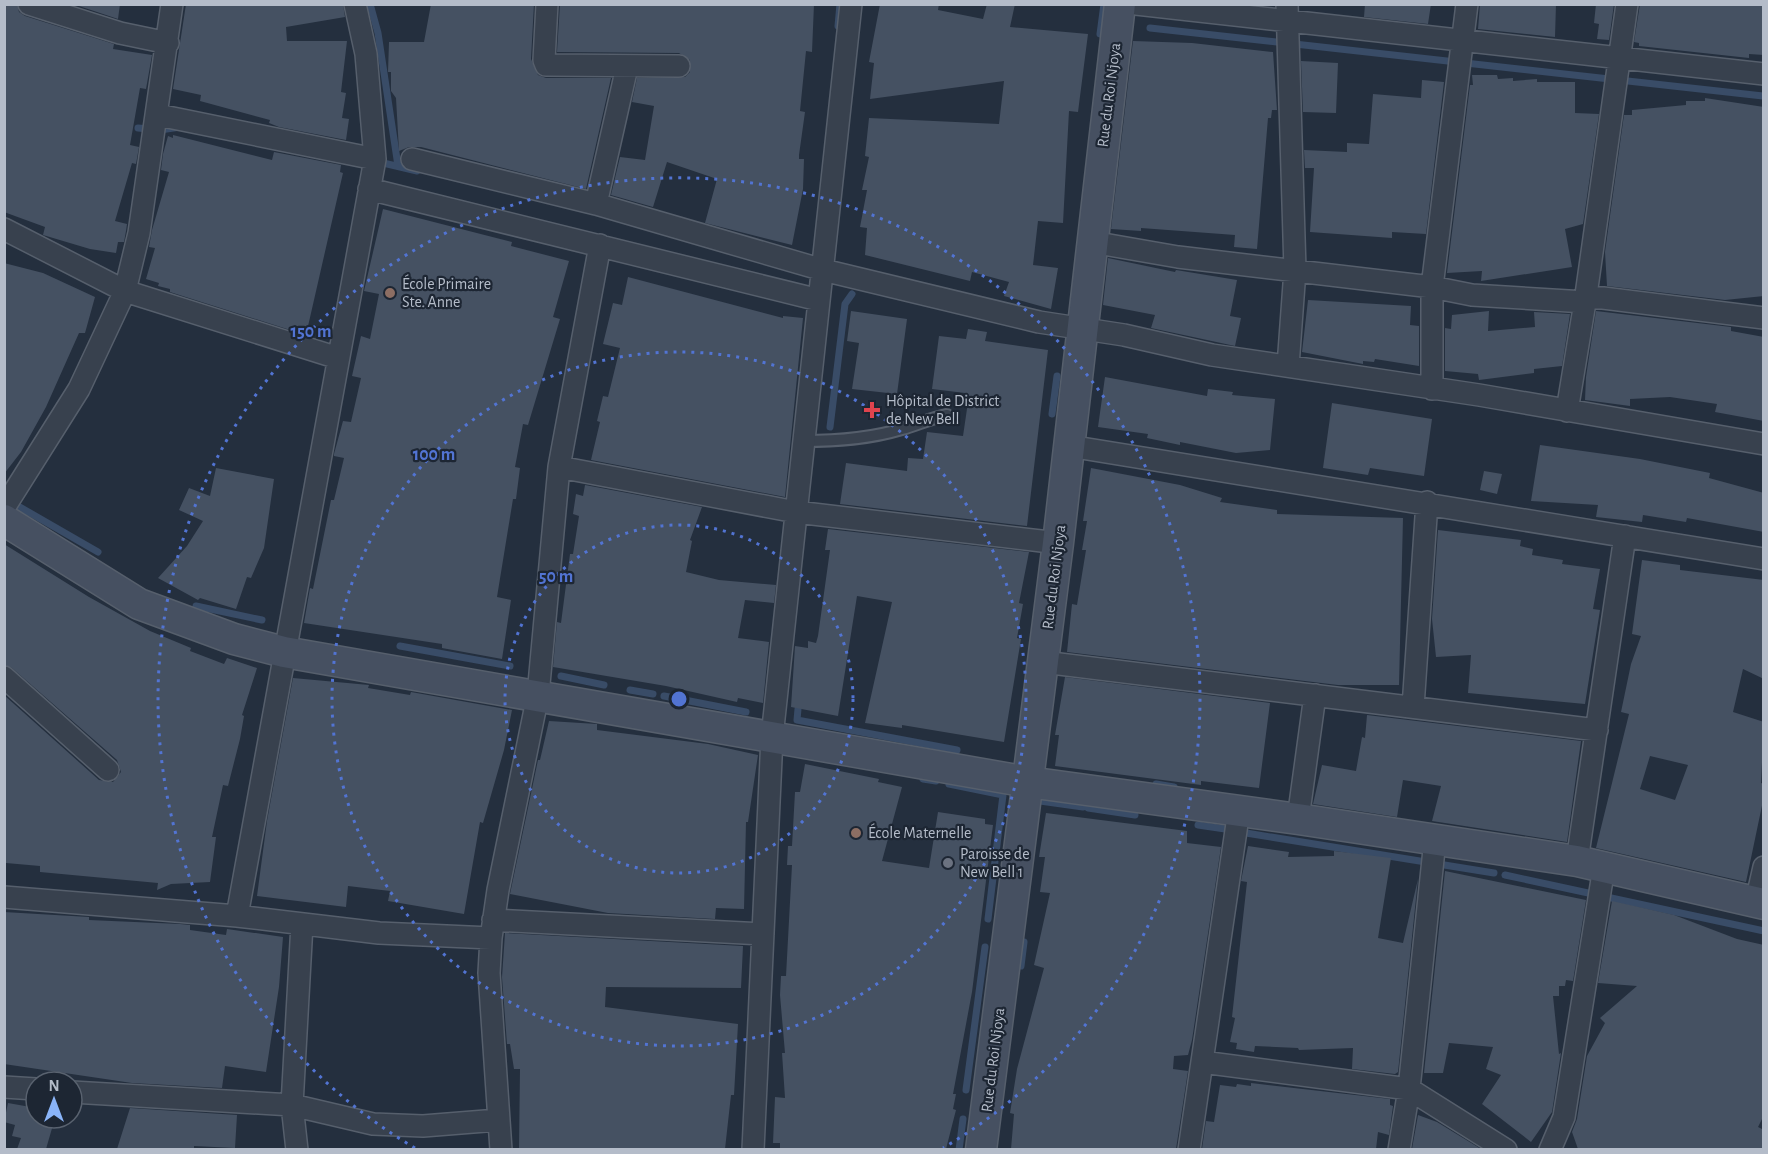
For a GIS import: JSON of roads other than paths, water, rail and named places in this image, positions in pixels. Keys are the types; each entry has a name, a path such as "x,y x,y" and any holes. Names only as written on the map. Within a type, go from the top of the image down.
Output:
{"street":[{"path":"29,4 110,30 168,44"},
{"path":"4,508 78,389 125,291 139,233 158,115 172,4"},
{"path":"237,916 375,159 366,54 355,4"},
{"path":"547,4 544,60 546,65 679,66"},
{"path":"753,1149 772,737 850,4"},
{"name":"Rue du Roi Njoya","path":"981,1149 1058,543 1120,4"},
{"path":"1136,4 1286,13 1460,41 1764,74"},
{"path":"1432,389 1432,287 1460,41 1467,4"},
{"path":"1567,411 1586,302 1627,4"},
{"path":"1286,13 1295,270 1288,366"},
{"path":"596,204 627,67"},
{"path":"158,115 375,159"},
{"path":"412,159 596,204 823,270 1039,322 1124,335 1212,355 1764,444"},
{"path":"369,189 819,300"},
{"path":"4,229 125,291 338,358"},
{"path":"1092,242 1178,257 1432,287 1472,295 1586,302 1590,298 1603,298 1764,318"},
{"path":"501,1149 489,973 492,929 538,695 559,467 600,245"},
{"path":"1069,447 1427,502 1764,558"},
{"path":"559,467 796,512 1058,543"},
{"path":"1413,707 1427,502"},
{"path":"4,520 139,604 234,639 284,652 1028,782 1239,810 1590,864 1760,903 1764,867"},
{"path":"1550,1149 1564,1117 1590,864 1597,730 1625,536"},
{"path":"1043,662 1597,730"},
{"path":"4,678 108,770"},
{"path":"1298,819 1315,695"},
{"path":"1189,1149 1239,810"},
{"path":"1399,1149 1408,1089 1435,840"},
{"path":"4,897 237,916 437,937 492,929 763,934"},
{"path":"297,1149 292,1106 302,924"},
{"path":"1202,1062 1408,1089 1506,1149"},
{"path":"4,1087 24,1088"},
{"path":"84,1093 292,1106 373,1124 423,1126 498,1120"}],"lane":[{"path":"803,441 848,441 902,429 928,418 947,415"}],"waterway":[{"path":"370,4 378,33 398,166"},
{"path":"838,26 840,4"},
{"path":"1100,34 1104,4"},
{"path":"1150,28 1763,96"},
{"path":"138,128 160,130 180,127"},
{"path":"379,162 417,171"},
{"path":"830,427 845,304 852,294"},
{"path":"1052,414 1057,376"},
{"path":"11,502 98,552"},
{"path":"196,606 262,620"},
{"path":"400,646 510,666"},
{"path":"561,676 604,685"},
{"path":"630,690 653,694"},
{"path":"664,696 746,712"},
{"path":"798,709 797,720 957,750"},
{"path":"923,779 936,781"},
{"path":"949,784 1003,795 988,919"},
{"path":"1156,784 1174,787"},
{"path":"1040,801 1083,807"},
{"path":"1088,808 1135,815"},
{"path":"1198,825 1232,830"},
{"path":"1246,833 1494,873"},
{"path":"1505,875 1764,931"},
{"path":"1021,966 1024,942"},
{"path":"966,1090 985,947"},
{"path":"959,1150 963,1119"}],"place":[{"name":"École Primaire Ste. Anne","path":"390,293"},
{"name":"Hôpital de District de New Bell","path":"872,410"},
{"name":"École Maternelle","path":"856,833"},
{"name":"Paroisse de New Bell 1","path":"948,863"}]}
